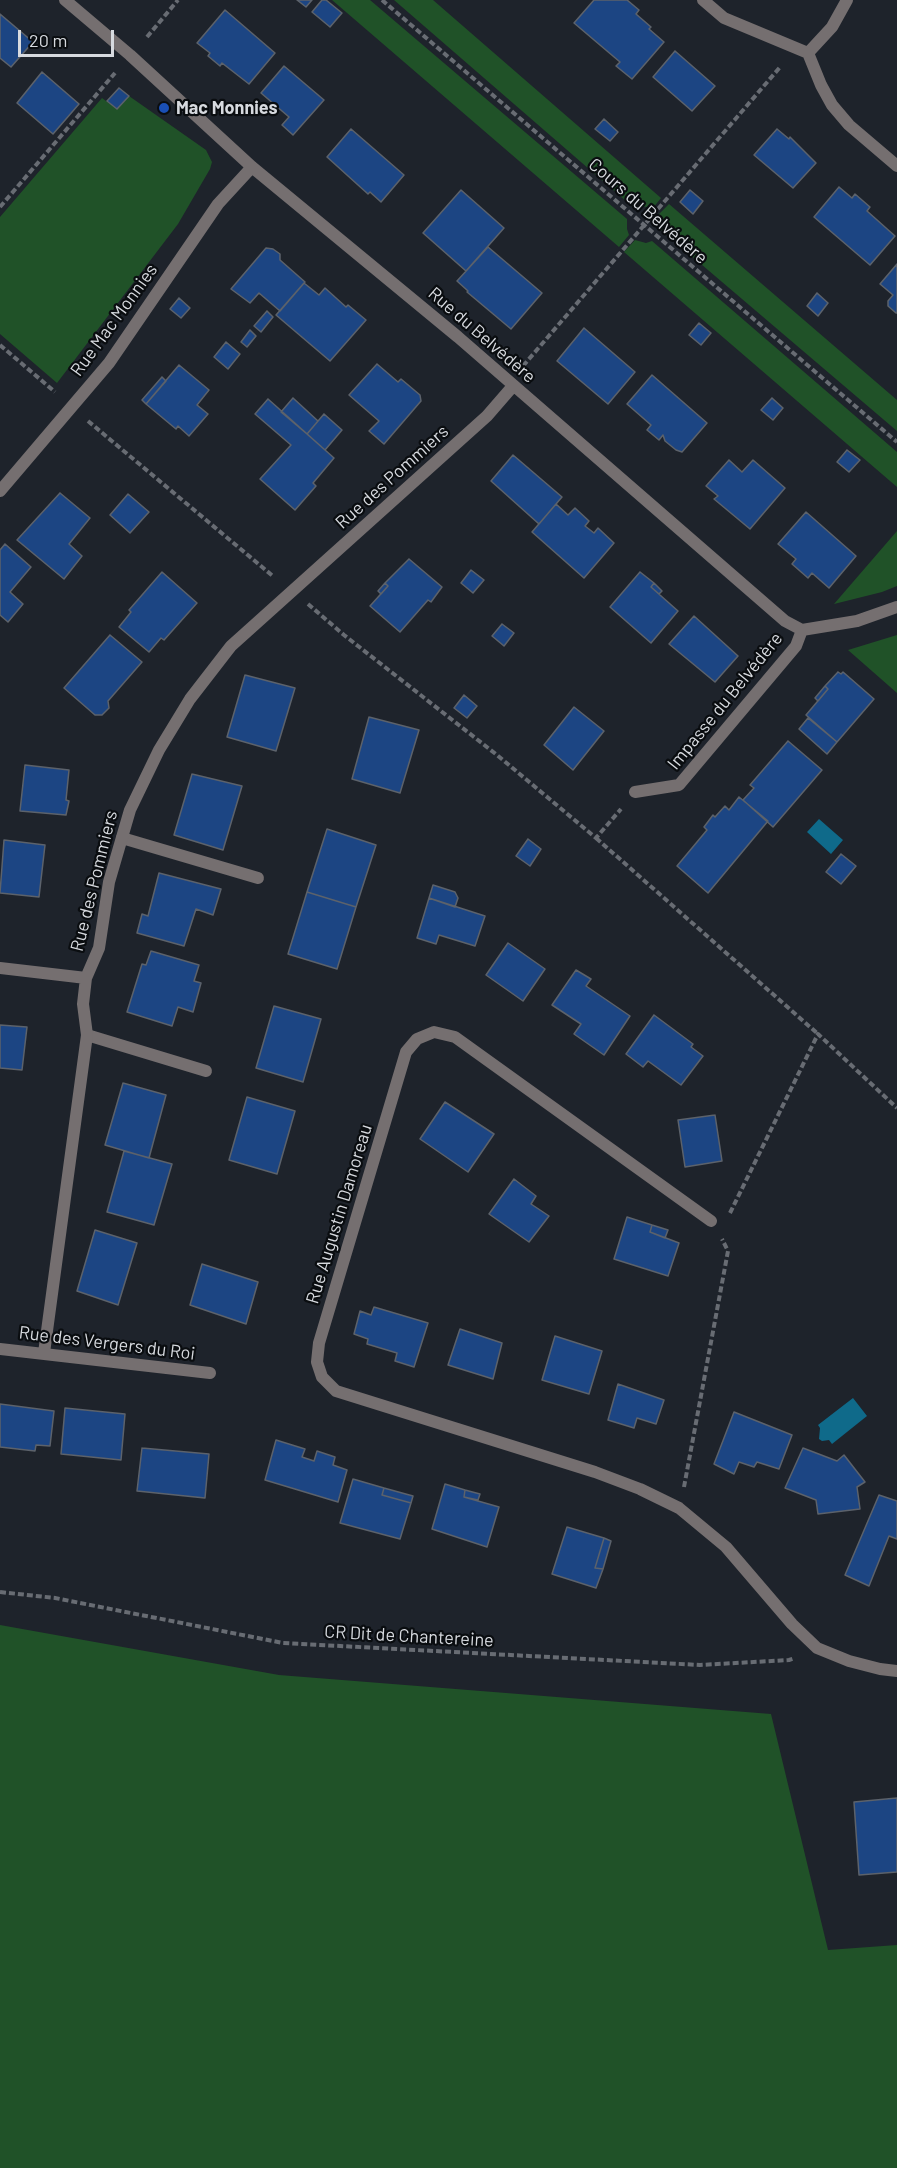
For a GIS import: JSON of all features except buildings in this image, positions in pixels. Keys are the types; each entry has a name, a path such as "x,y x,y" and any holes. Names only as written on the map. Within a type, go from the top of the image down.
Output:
{"street":[{"name":"Rue du Belvédère","path":"66,0 130,55 252,167 458,337 785,621 801,630"},
{"path":"703,0 724,18 808,53 832,105 849,125 897,166"},
{"path":"808,53 832,27 848,0"},
{"name":"Rue Mac Monnies","path":"0,491 109,363 218,204 252,167"},
{"name":"Rue des Pommiers","path":"44,1353 87,1035 83,1004 86,978 99,948 109,882 130,810 159,750 190,699 231,646 487,416 513,386"},
{"path":"801,630 857,621 897,607"},
{"name":"Impasse du Belvédère","path":"635,792 679,786 796,646 801,630"},
{"path":"122,838 258,878"},
{"path":"0,968 86,978"},
{"name":"Rue Augustin Damoreau","path":"711,1221 455,1037 434,1032 417,1039 406,1052 319,1343 317,1362 322,1377 336,1391 595,1472 640,1489 679,1508 726,1547 792,1624 817,1648 880,1669 897,1671"},
{"path":"87,1035 206,1071"},
{"name":"Rue des Vergers du Roi","path":"0,1349 210,1373"}],"path":[{"path":"147,37 178,0"},
{"name":"Cours du Belvédère","path":"382,0 897,442"},
{"path":"519,370 781,66"},
{"path":"0,207 115,73"},
{"path":"0,345 55,393"},
{"path":"81,415 274,576"},
{"path":"306,602 596,838 819,1034 897,1108"},
{"path":"596,838 635,792"},
{"path":"719,1234 819,1034"},
{"path":"683,1493 728,1251 711,1221"},
{"name":"CR Dit de Chantereine","path":"0,1592 55,1598 283,1643 700,1665 789,1660 817,1648"}],"green space":[{"path":"332,0 370,0 627,219 629,235 619,247"},
{"path":"394,0 433,0 661,198 653,208 640,206 634,208"},
{"path":"129,96 206,150 212,162 178,224 57,383 0,334 0,217 102,98 117,109"},
{"path":"669,204 897,400 897,431 661,230 659,214"},
{"path":"635,240 646,243 652,241 897,452 897,487 624,252"},
{"path":"897,531 897,586 834,604"},
{"path":"897,635 897,693 848,650"},
{"path":"0,1625 279,1675 771,1714 828,1950 897,1945 897,2168 0,2168"}],"water":[{"path":"819,819 843,840 831,854 807,832"},
{"path":"853,1398 867,1416 832,1444 829,1440 819,1439 818,1425"}],"place":[{"name":"Mac Monnies","path":"164,108"}]}
